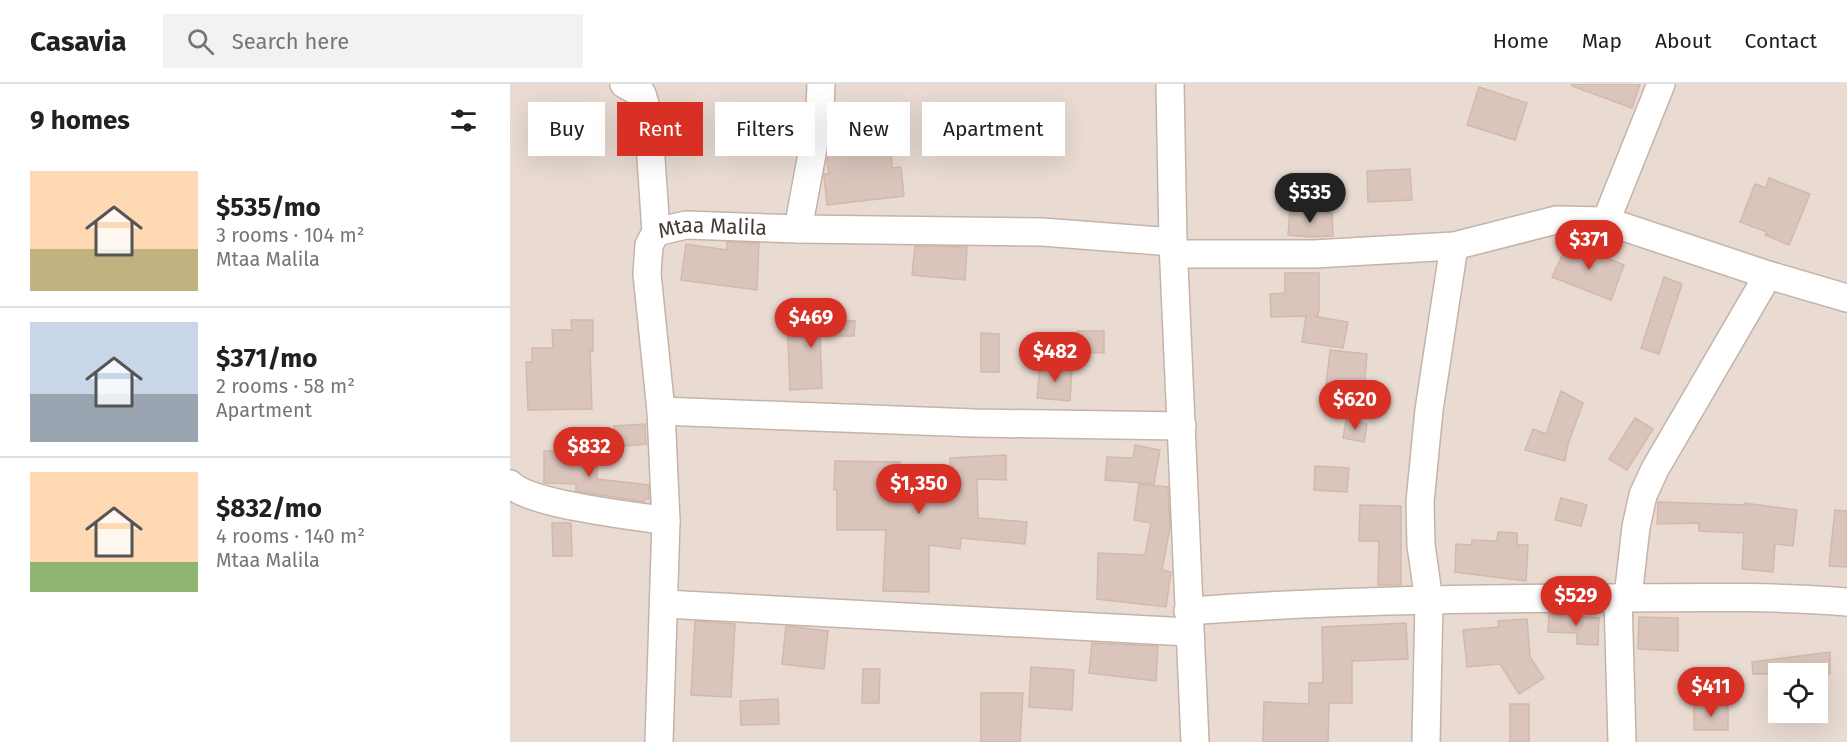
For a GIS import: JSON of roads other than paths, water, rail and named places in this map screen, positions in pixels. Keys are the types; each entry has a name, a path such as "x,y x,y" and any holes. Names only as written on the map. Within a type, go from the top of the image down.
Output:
{"street":[{"path":"624,84 642,94 648,114 656,232"},
{"path":"798,229 820,111 821,84"},
{"path":"1170,84 1188,622 1195,742"},
{"path":"1606,221 1661,84"},
{"name":"Mtaa Malila","path":"659,742 666,521 661,411 646,273 649,245 656,232 686,225 1042,232 1174,248 1314,254 1454,246 1556,220 1606,221 1768,275 1846,293"},
{"path":"1426,742 1429,600 1420,545 1420,502 1429,410 1454,246"},
{"path":"1622,742 1623,598 1642,495 1768,275"},
{"path":"661,411 974,423 1182,426"},
{"path":"510,484 517,490 542,499 666,521"},
{"path":"664,604 1188,622 1279,604 1740,597 1847,602"}]}
